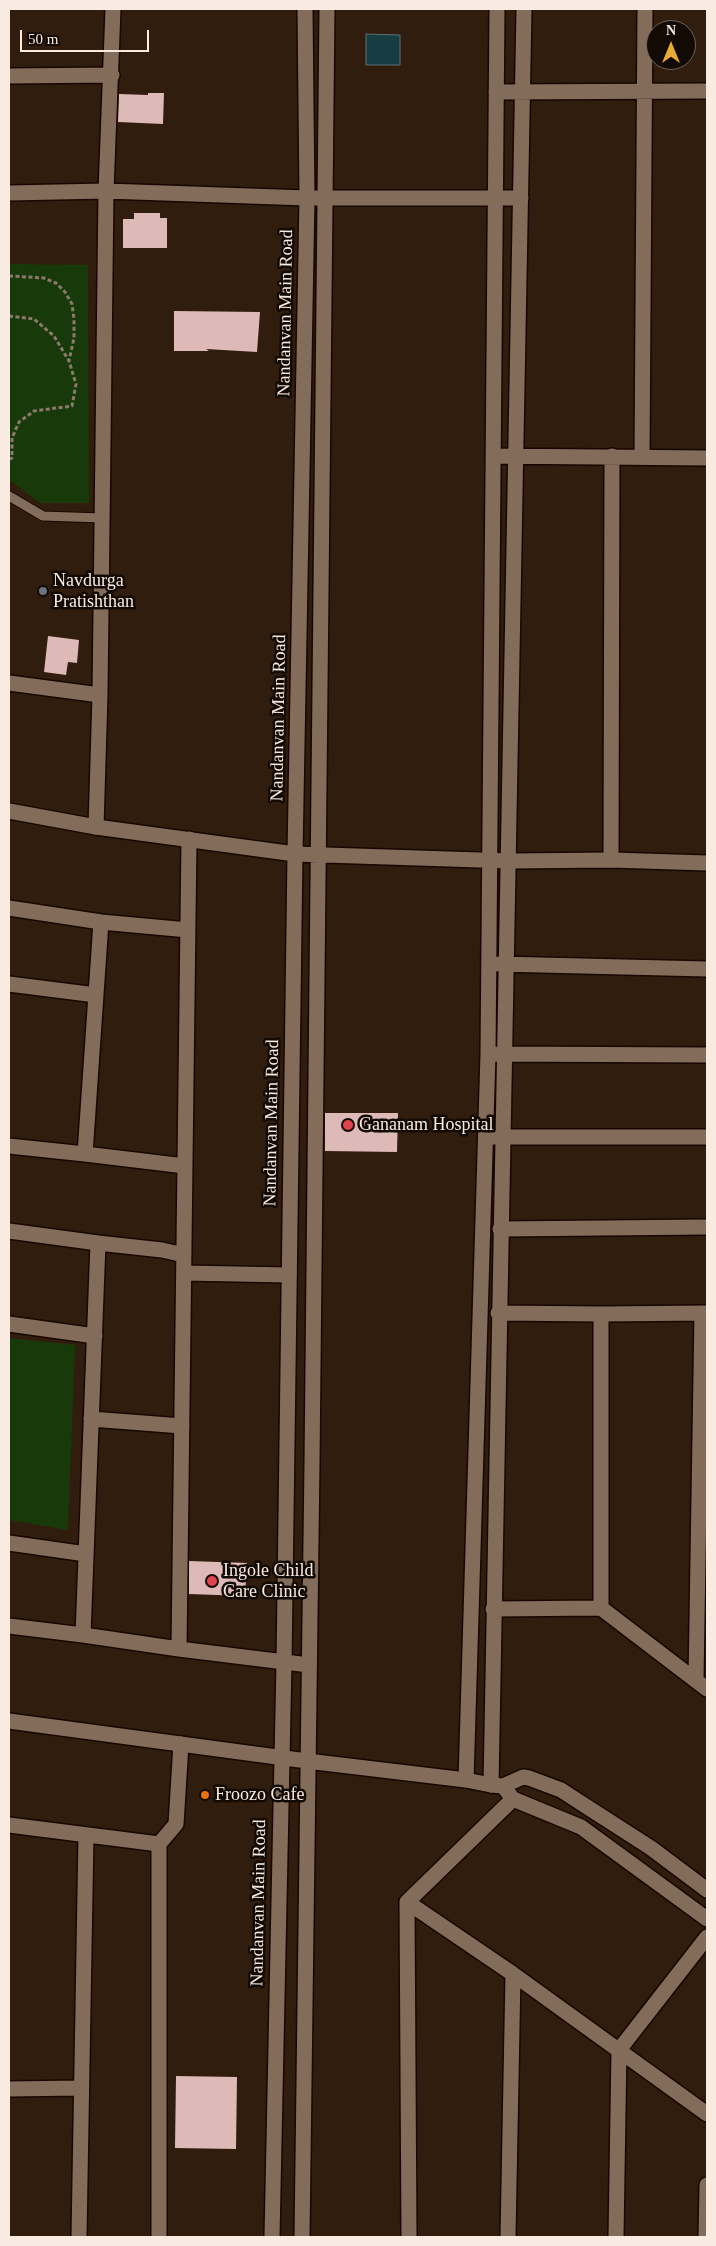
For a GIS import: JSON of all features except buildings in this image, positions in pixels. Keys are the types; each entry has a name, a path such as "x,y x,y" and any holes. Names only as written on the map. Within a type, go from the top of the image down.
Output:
{"street":[{"path":"96,827 100,695 106,191 112,75 113,9"},
{"name":"Nandanvan Main Road","path":"272,2237 284,1663 295,854 307,198 305,9"},
{"path":"302,2237 327,9"},
{"path":"466,1780 488,1054 497,9"},
{"path":"497,1786 493,1609 498,1313 510,861 524,9"},
{"path":"642,457 645,9"},
{"path":"9,76 112,75"},
{"path":"496,92 707,91"},
{"path":"9,193 106,191 307,198 521,198"},
{"path":"493,456 707,458"},
{"path":"611,860 612,456"},
{"path":"9,683 100,695"},
{"path":"9,811 96,827 189,838 295,854 510,861 611,860 707,862"},
{"path":"179,1649 189,838"},
{"path":"9,908 101,922 188,930"},
{"path":"86,1154 101,922"},
{"path":"488,963 707,969"},
{"path":"9,984 96,995"},
{"path":"488,1054 707,1055"},
{"path":"486,1137 707,1137"},
{"path":"9,1146 185,1166"},
{"path":"500,1229 707,1227"},
{"path":"9,1231 162,1250 184,1255"},
{"path":"82,1635 98,1242"},
{"path":"184,1273 289,1275"},
{"path":"498,1313 704,1313 701,1684"},
{"path":"601,1314 601,1608"},
{"path":"9,1324 95,1336"},
{"path":"91,1419 182,1426"},
{"path":"9,1543 86,1554"},
{"path":"493,1609 601,1608 701,1684"},
{"path":"9,1626 309,1665"},
{"path":"9,1721 307,1761 466,1780 497,1786 513,1799 581,1827 707,1919"},
{"path":"160,2237 159,1844 176,1824 181,1744"},
{"path":"497,1786 523,1777 561,1790 651,1848 707,1890"},
{"path":"409,2237 407,1902 513,1799"},
{"path":"9,1826 159,1844"},
{"path":"78,2237 86,1835"},
{"path":"407,1902 513,1974 707,2114"},
{"path":"616,2237 619,2050 707,1937"},
{"path":"508,2237 513,1974"},
{"path":"9,2089 82,2088"},
{"path":"706,2237 707,2185"}],"lane":[{"path":"9,496 43,516 102,518"}],"path":[{"path":"9,276 44,278 56,283 65,292 72,304 74,329 69,361"},
{"path":"9,316 34,319 54,336 69,361 76,384 72,406 34,410 19,422 12,438 12,458 9,459"}],"green space":[{"path":"9,264 88,265 89,503 40,503 9,480"},
{"path":"9,1338 75,1345 68,1530 9,1520"}],"water":[{"path":"366,34 400,35 400,65 366,65"}],"place":[{"name":"Navdurga Pratishthan","path":"43,591"},
{"name":"Gananam Hospital","path":"348,1125"},
{"name":"Ingole Child Care Clinic","path":"212,1581"},
{"name":"Froozo Cafe","path":"205,1795"}]}
